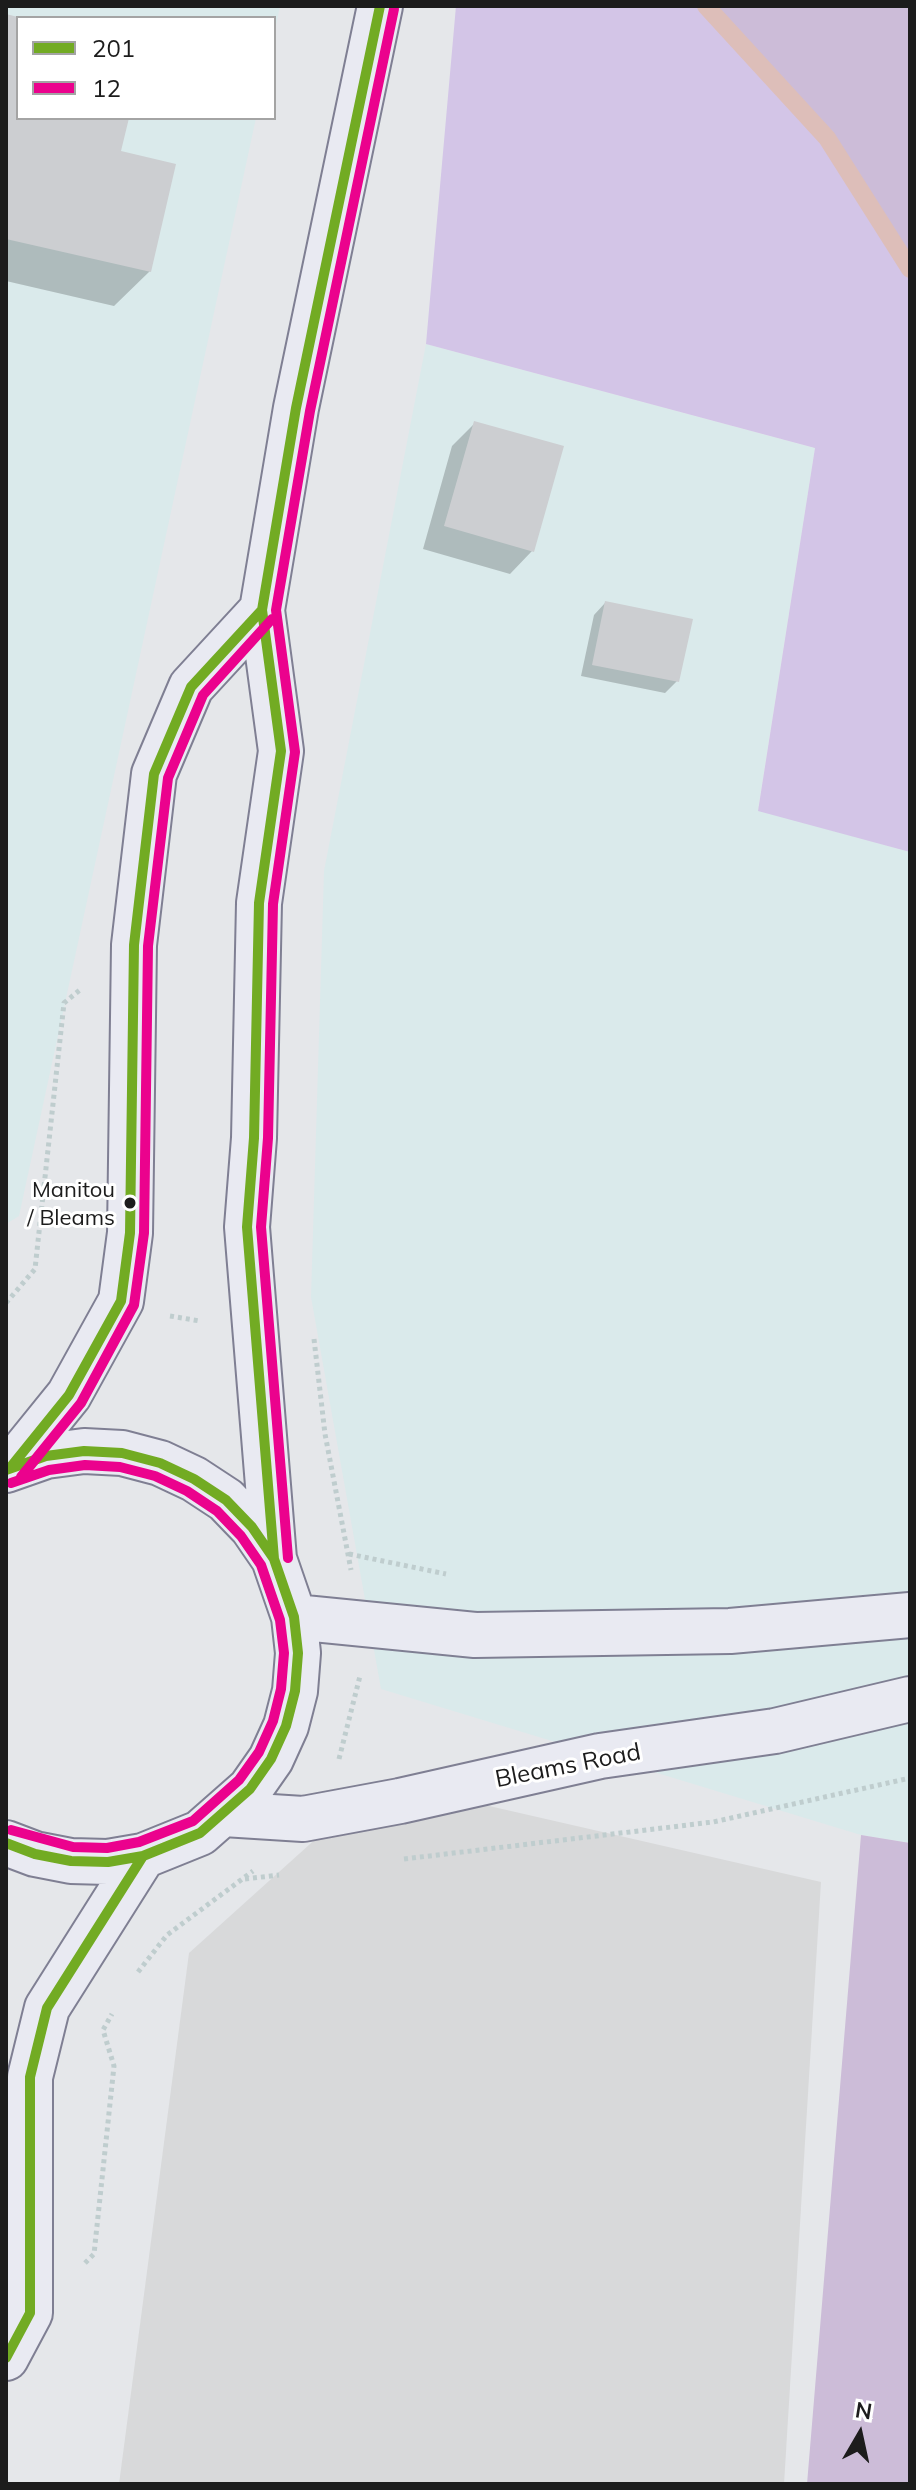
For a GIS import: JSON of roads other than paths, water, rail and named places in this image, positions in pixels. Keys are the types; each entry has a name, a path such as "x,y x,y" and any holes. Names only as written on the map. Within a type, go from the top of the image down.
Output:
{"main road":[{"path":"6,1843 35,1854 71,1861 108,1862 143,1856 200,1833 250,1789 271,1759 286,1726 295,1691 298,1653 294,1617 274,1559 247,1227 254,1138 259,903 281,751 262,610 296,408 378,16"},
{"path":"8,1469 69,1395 121,1301 130,1233 134,945 154,774 191,687 262,610"},
{"path":"8,1469 46,1456 84,1451 122,1453 160,1463 194,1479 226,1500 252,1527 274,1559"},
{"path":"294,1617 475,1635 730,1631 910,1615"},
{"name":"Bleams Road","path":"224,1814 303,1819 400,1801 600,1756 775,1731 910,1699"},
{"path":"6,2358 30,2313 30,2077 47,2008 143,1856"}],"waterway":[{"path":"706,6 827,138 910,269"}],"place":[{"name":"Manitou / Bleams","path":"130,1203"}]}
